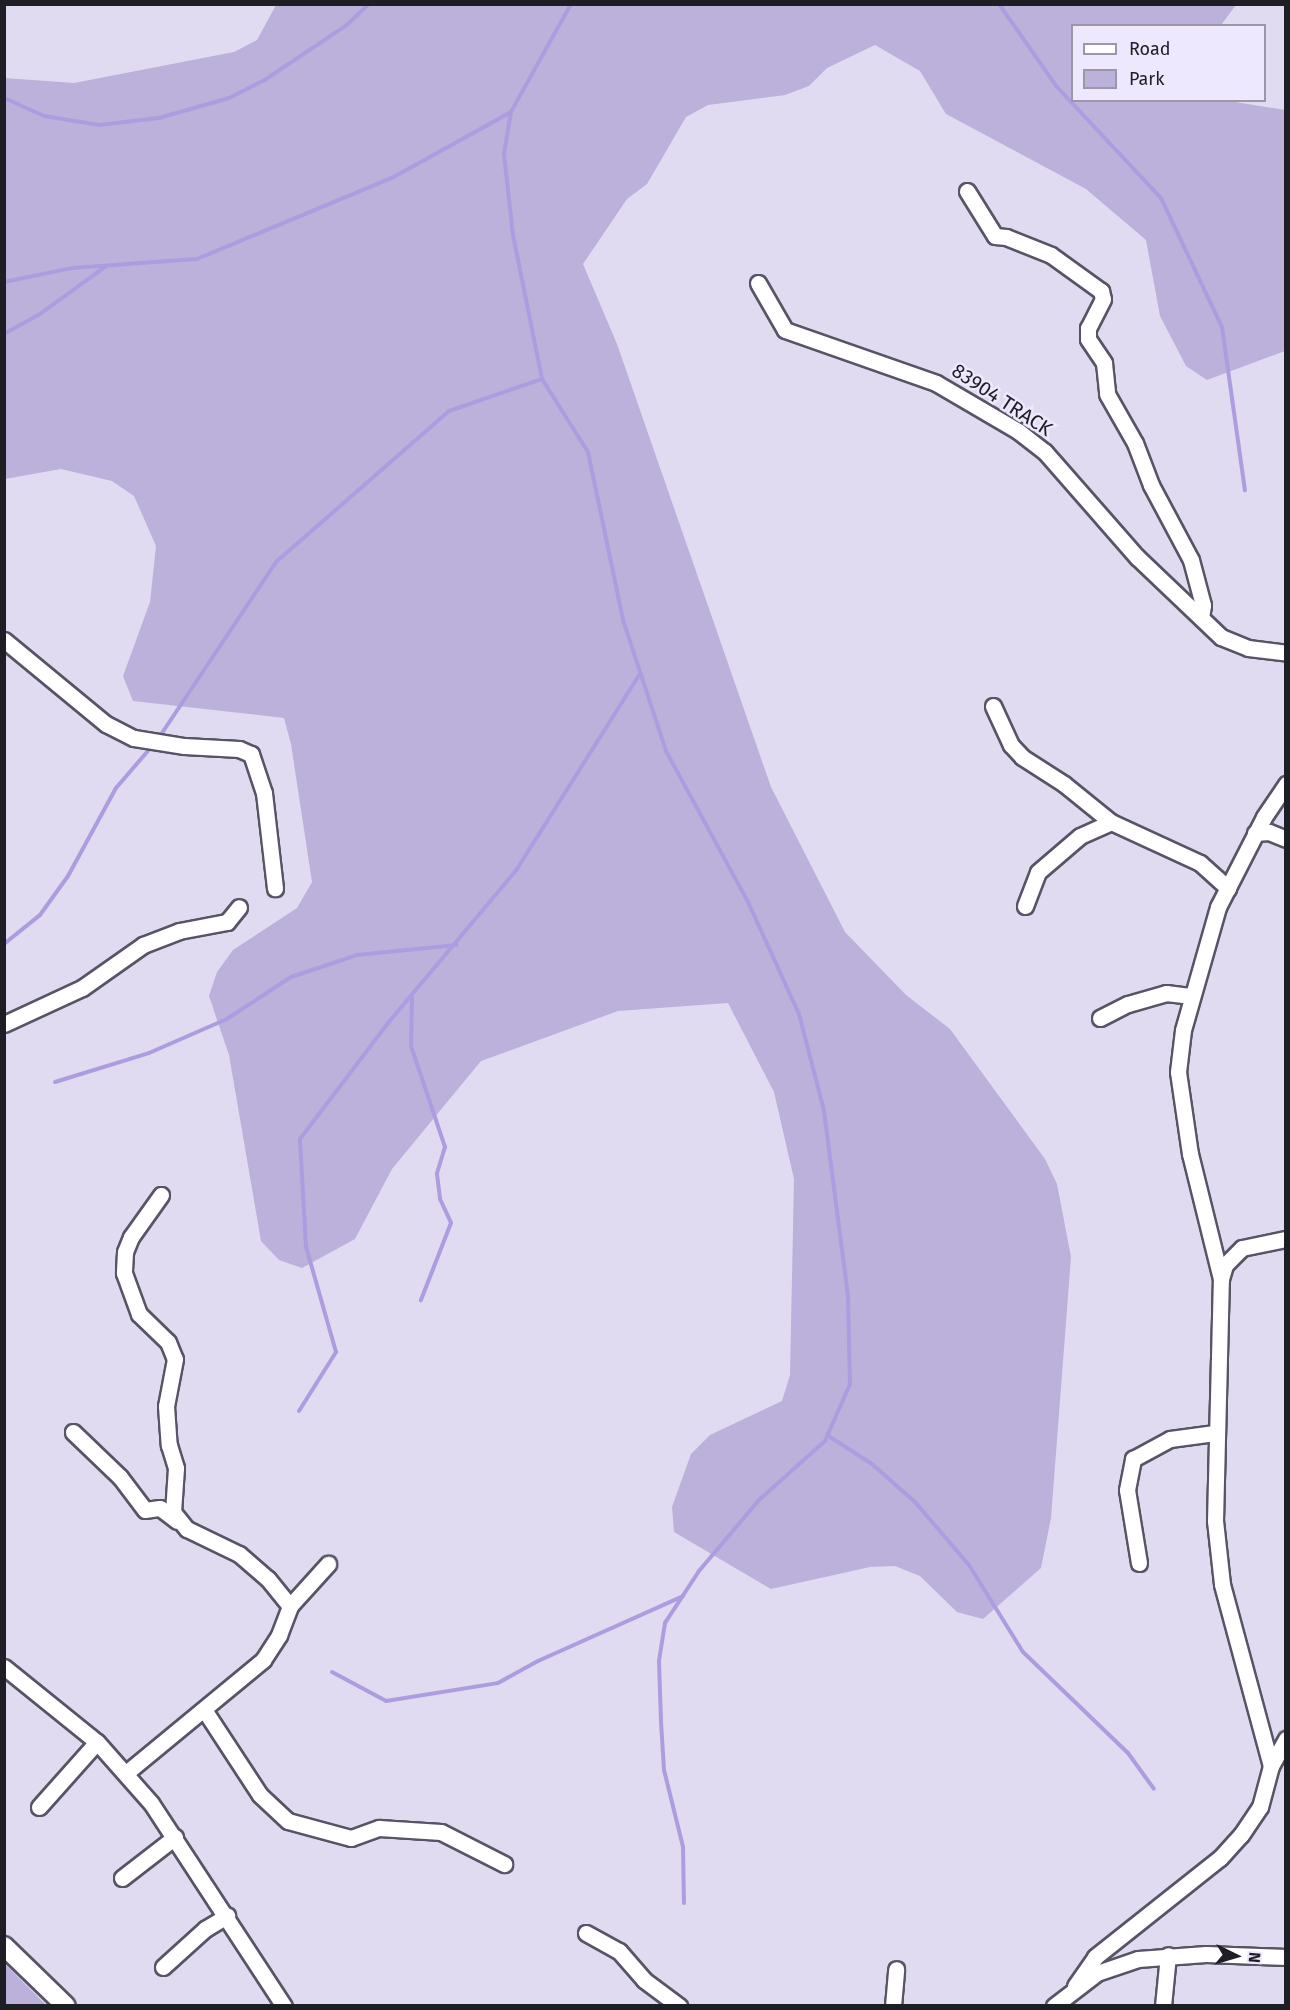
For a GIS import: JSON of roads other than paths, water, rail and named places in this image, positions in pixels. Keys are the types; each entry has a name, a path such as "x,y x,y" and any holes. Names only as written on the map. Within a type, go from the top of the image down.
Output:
{"main road":[{"path":"4,1946 66,2006"}],"street":[{"path":"967,190 995,236 1006,237 1051,255 1103,295 1088,328 1088,339 1104,363 1107,394 1135,443 1151,485 1191,560 1203,605 1201,618"},
{"name":"83904 TRACK","path":"758,283 786,330 936,383 1018,431 1059,466 1137,557 1201,618 1230,642 1286,653"},
{"path":"4,640 106,724 134,738 184,746 239,749 251,754 264,793 275,888"},
{"path":"993,706 1016,752 1064,784 1111,822 1200,863 1228,888"},
{"path":"1221,1279 1179,1093 1178,1056 1192,996 1218,908 1255,833 1286,784"},
{"path":"1024,906 1038,872 1080,836 1111,822"},
{"path":"1255,833 1274,833 1286,839"},
{"path":"4,1024 82,988 143,945 179,931 227,922 239,907"},
{"path":"1100,1018 1128,1004 1166,993 1192,996"},
{"path":"161,1195 131,1237 125,1252 124,1273 139,1314 168,1342 176,1359 166,1406 169,1445 176,1468 172,1512 180,1523"},
{"path":"1271,1766 1222,1584 1215,1521 1215,1434 1221,1279 1225,1265 1242,1248 1286,1239"},
{"path":"73,1432 120,1477 145,1510 160,1508 180,1523 239,1554 268,1579 290,1606"},
{"path":"1139,1563 1127,1490 1133,1459 1170,1438 1215,1434"},
{"path":"126,1773 205,1711 263,1660 279,1635 290,1606 328,1564"},
{"path":"7,1675 97,1742 126,1773 174,1837 228,1916 284,2006"},
{"path":"205,1711 260,1795 288,1821 351,1838 379,1828 441,1832 504,1864"},
{"path":"1054,2006 1075,1986 1095,1956 1220,1858 1241,1835 1260,1807 1271,1766 1286,1739"},
{"path":"39,1807 97,1742"},
{"path":"122,1878 174,1837"},
{"path":"163,1967 206,1929 228,1916"},
{"path":"586,1933 619,1951 644,1980 679,2006"},
{"path":"1075,1986 1114,1966 1168,1955 1286,1957"},
{"path":"1163,2006 1168,1955"},
{"path":"893,2006 896,1969"}],"waterway":[{"path":"4,98 44,116 99,125 159,118 229,98 263,81 347,25 369,4"},
{"path":"571,4 511,112 504,154 513,235 542,379 588,452 623,620 666,751 749,904 799,1014 824,1111 848,1297 850,1384 825,1441 759,1500 699,1571 665,1623 659,1661 664,1770 683,1847 684,1903"},
{"path":"999,4 1057,87 1071,102"},
{"path":"1071,102 1161,198 1222,327 1245,490"},
{"path":"4,282 72,268 197,259 392,178 511,112"},
{"path":"4,334 40,314 106,266"},
{"path":"158,739 276,562 449,411 542,379"},
{"path":"299,1411 336,1352 306,1247 300,1139 388,1023 517,869 640,674"},
{"path":"4,944 40,915 68,876 116,788 153,745"},
{"path":"55,1082 149,1053 227,1019 291,977 357,955 457,945"},
{"path":"412,996 411,1046 445,1147 437,1174 440,1199 451,1223 421,1300"},
{"path":"827,1435 872,1464 915,1502 969,1565 1023,1652 1128,1753 1154,1789"},
{"path":"332,1672 386,1701 498,1683 538,1661 683,1596"}]}
